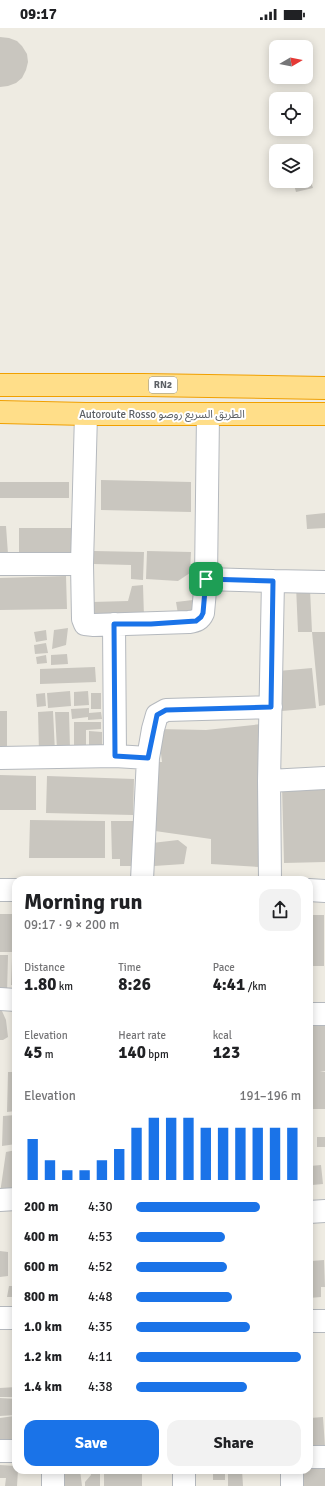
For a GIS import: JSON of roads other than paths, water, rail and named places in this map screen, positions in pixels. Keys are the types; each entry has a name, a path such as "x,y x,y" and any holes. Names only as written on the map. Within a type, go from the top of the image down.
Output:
{"highway":[{"name":"RN2","path":"0,385 144,385 325,388"},
{"name":"Autoroute Rosso الطريق السريع روصو","path":"0,412 86,414 325,414"}],"street":[{"path":"86,414 82,564 83,619 86,624 151,624 196,621 201,617 203,613 206,579 208,414"},
{"path":"0,564 82,564"},
{"path":"206,579 325,582"},
{"path":"270,876 269,780 273,581"},
{"path":"114,624 115,756"},
{"path":"142,876 148,758 157,715 166,710 271,707"},
{"path":"0,758 115,756 148,758"},
{"path":"269,780 325,778"},
{"path":"0,890 12,890"},
{"path":"313,890 325,890"},
{"path":"0,999 12,1000"},
{"path":"313,1014 325,1014"},
{"path":"0,1200 12,1200"},
{"path":"313,1212 325,1211"},
{"path":"0,1318 12,1318"},
{"path":"313,1321 325,1321"},
{"path":"0,1451 12,1452"},
{"path":"313,1457 325,1457"},
{"path":"53,1474 53,1486"},
{"path":"184,1474 184,1486"},
{"path":"292,1474 292,1486"}]}
